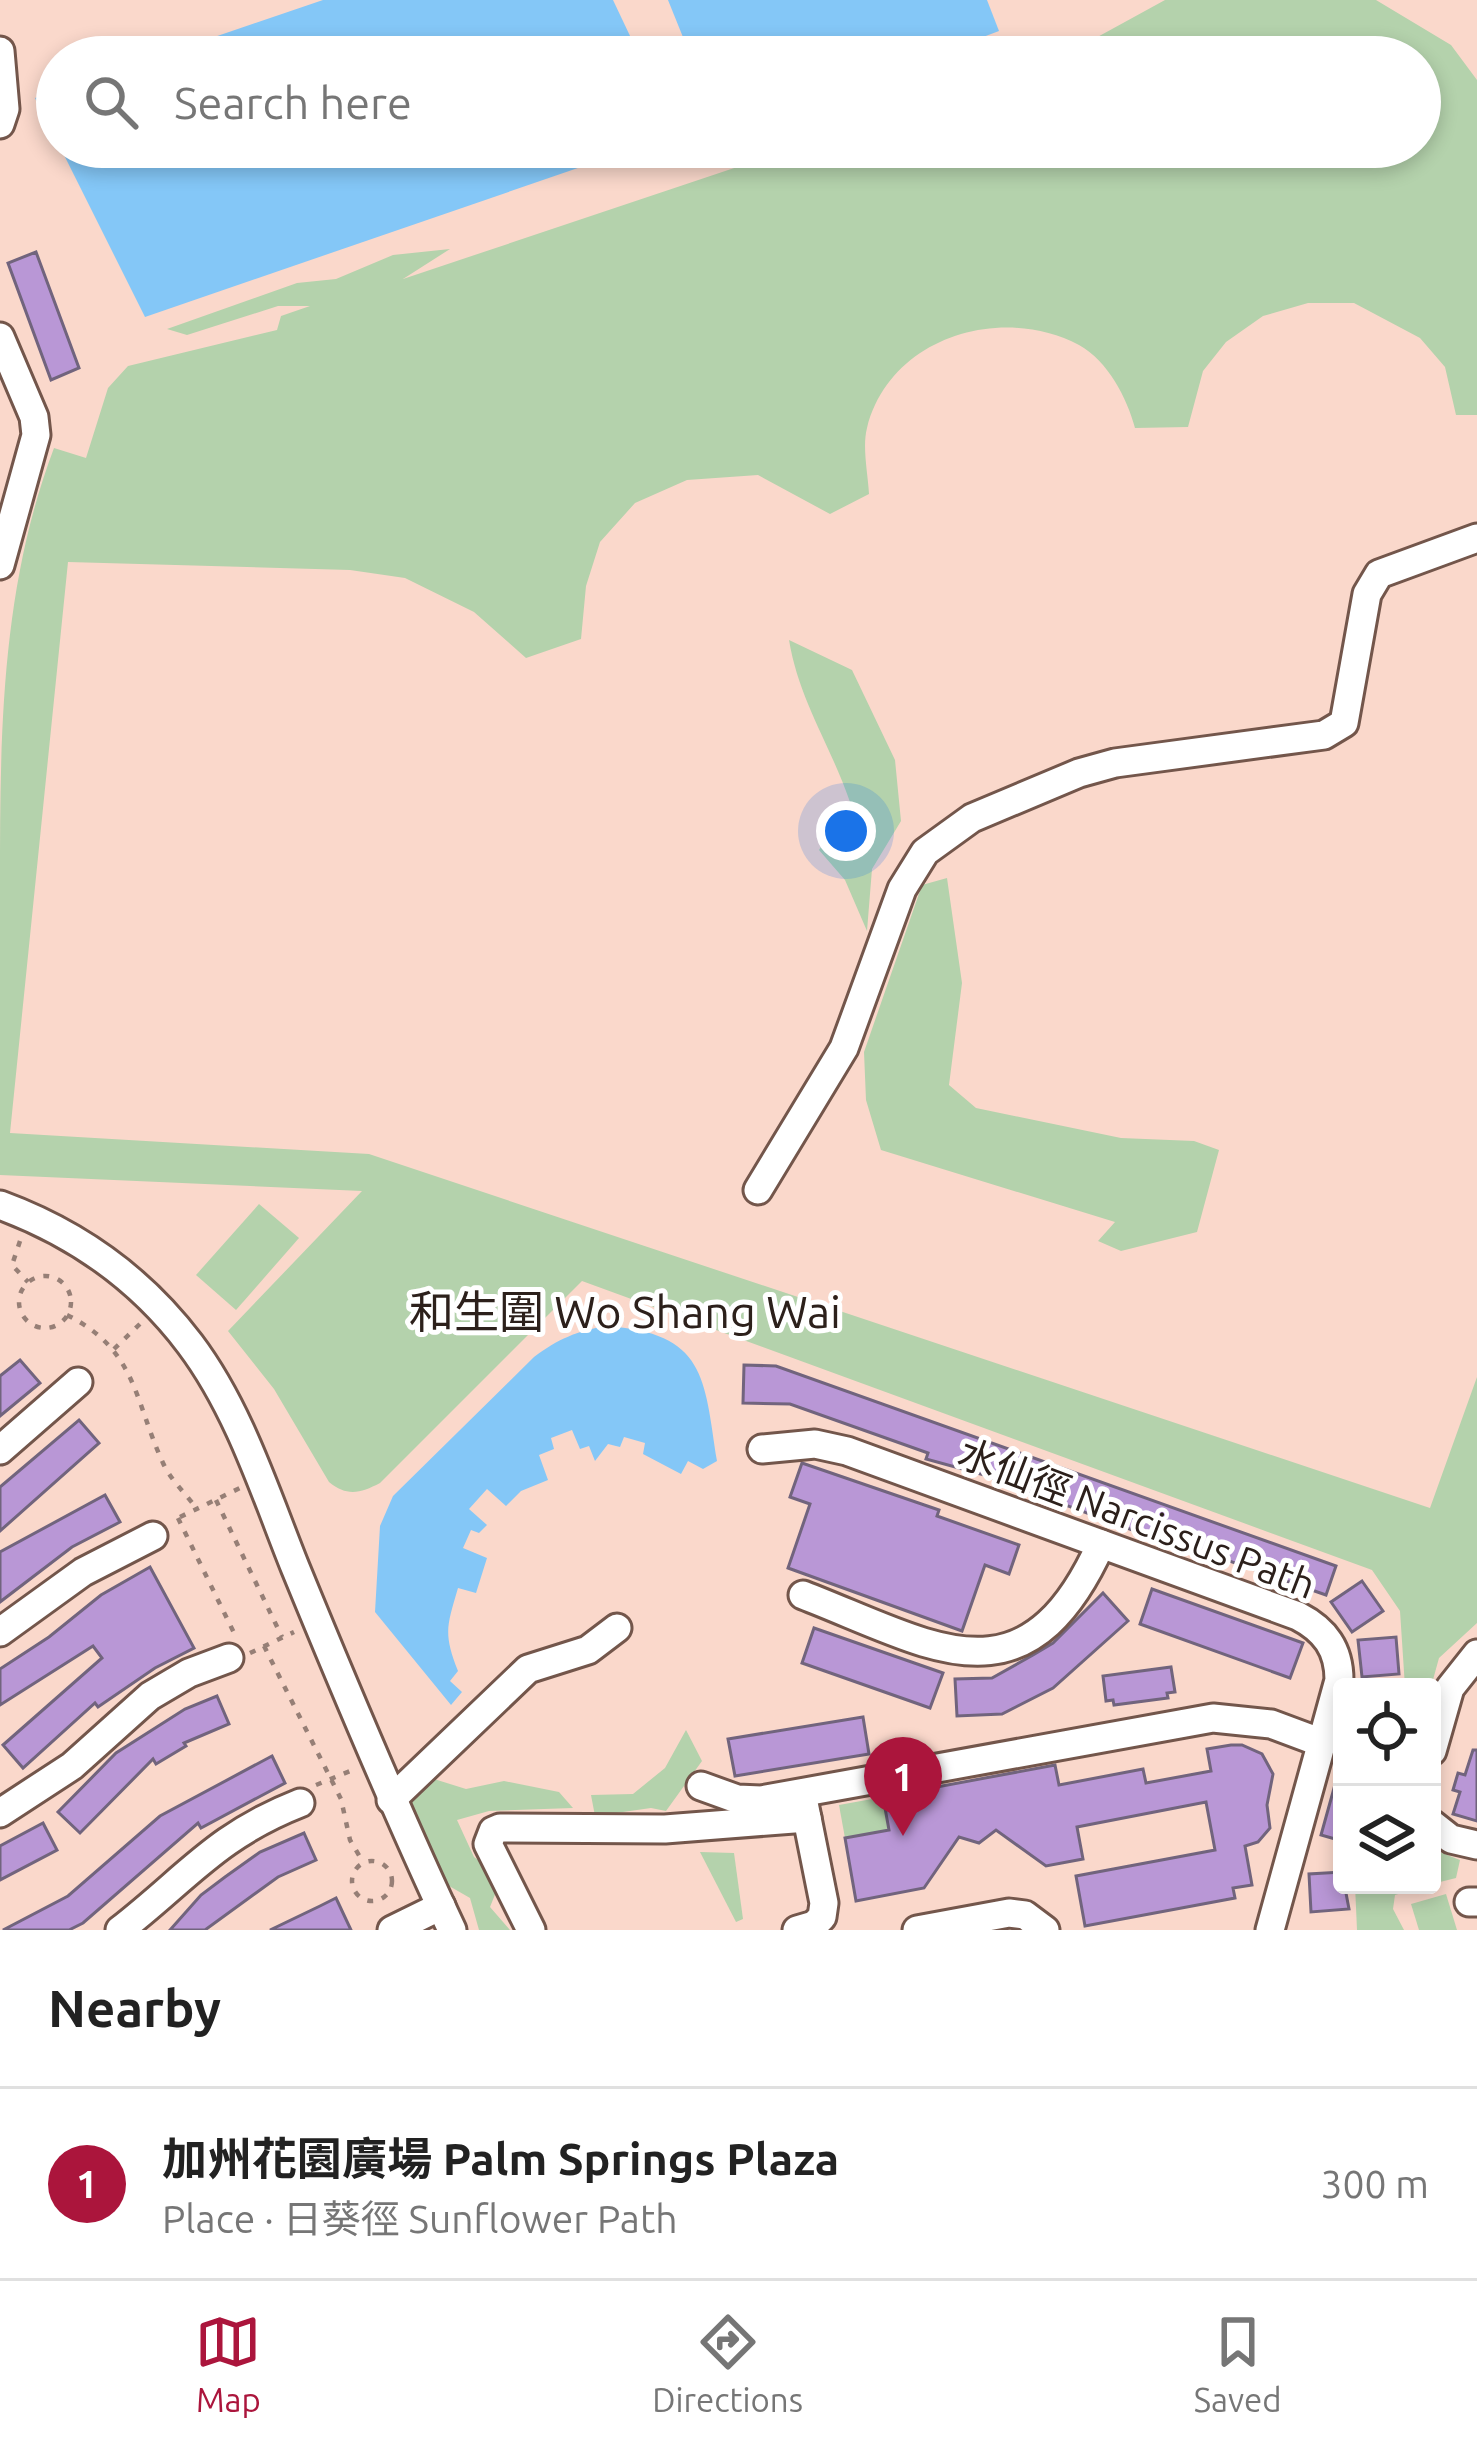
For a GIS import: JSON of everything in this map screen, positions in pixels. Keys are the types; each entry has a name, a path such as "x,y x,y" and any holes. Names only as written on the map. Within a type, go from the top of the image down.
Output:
{"street":[{"path":"0,51 5,110 0,124"},
{"path":"0,337 37,435 1,556"},
{"path":"758,1190 844,1048 902,889 925,852 972,818 1079,772 1324,735 1344,723 1367,594 1379,574 1477,538"},
{"path":"0,1205 62,1232 120,1271 170,1320 212,1376 391,1800 446,1918 392,1930"},
{"path":"0,1450 78,1382"},
{"name":"水仙徑 Narcissus Path","path":"762,1449 831,1446 1298,1616 1321,1630 1339,1667 1270,1930"},
{"path":"0,1632 83,1572 159,1530"},
{"path":"802,1595 957,1653 995,1652 1013,1646 1048,1621 1079,1586 1101,1544"},
{"path":"391,1800 528,1669 588,1650 617,1628"},
{"path":"0,1813 49,1784 150,1696 189,1673 238,1654"},
{"path":"1441,1719 1457,1674 1477,1654"},
{"path":"531,1930 488,1844 500,1828 731,1827 804,1805 1214,1718 1271,1724 1322,1743"},
{"path":"701,1786 725,1796 804,1805"},
{"path":"120,1930 221,1842 305,1795"},
{"path":"796,1930 814,1925 822,1917 824,1903 804,1805"},
{"path":"1441,1831 1451,1839 1477,1845"},
{"path":"916,1930 1009,1913 1025,1915 1036,1929"}],"path":[{"path":"24,1230 12,1265 28,1282"},
{"path":"46,1276 62,1283 71,1298 67,1315 54,1326 28,1322 20,1298 28,1282 46,1276"},
{"path":"67,1315 114,1349 137,1389 164,1466 197,1509"},
{"path":"114,1349 147,1317"},
{"path":"159,1530 246,1486"},
{"path":"215,1500 282,1637"},
{"path":"178,1518 238,1654 304,1627"},
{"path":"264,1646 345,1809 350,1840 363,1862"},
{"path":"305,1795 361,1767"},
{"path":"378,1861 390,1871 391,1887 381,1899 365,1900 353,1889 352,1874 363,1862 378,1861"}],"green space":[{"path":"1165,0 1376,0 1436,36 1099,36"},
{"path":"1441,39 1477,80 1477,415 1456,415 1445,367 1420,338 1354,303 1308,303 1263,316 1226,342 1203,371 1188,427 1135,428 1121,393 1099,360 1079,345 1048,333 984,329 952,337 899,371 880,397 866,435 869,494 830,514 758,475 687,480 635,503 600,542 586,586 581,639 526,658 474,612 405,578 350,570 68,562 10,1133 369,1154 1430,1508 1477,1377 1477,1623 1439,1658 1433,1678 1404,1678 1400,1611 1372,1570 582,1281 380,1483 360,1491 342,1490 329,1482 274,1389 228,1331 362,1191 0,1175 1,771 7,662 23,554 54,448 86,458 108,388 128,366 277,330 281,316 310,306 278,306 187,335 167,329 297,283 336,279 393,255 450,249 403,279 734,168 1441,168"},
{"path":"789,640 852,670 895,760 901,821 872,869 867,931 845,880 819,850 850,802 800,682"},
{"path":"947,878 962,983 949,1085 976,1108 1121,1138 1194,1141 1219,1150 1197,1232 1121,1251 1098,1241 1115,1222 881,1150 866,1100 864,1052 922,885"},
{"path":"259,1204 299,1238 236,1310 196,1275"},
{"path":"686,1730 702,1761 666,1811 651,1808 595,1816 591,1795 633,1794 665,1768"},
{"path":"434,1779 466,1789 504,1781 559,1792 573,1808 489,1811 457,1820 474,1857 502,1877 490,1907 510,1930 479,1930 470,1898 430,1875 397,1814"},
{"path":"883,1797 889,1830 845,1838 839,1805"},
{"path":"700,1852 734,1853 743,1919 736,1922"},
{"path":"1441,1853 1460,1860 1456,1878 1441,1882"},
{"path":"1355,1894 1398,1894 1393,1909 1404,1930 1357,1930"},
{"path":"1446,1894 1457,1930 1419,1930 1411,1904"}],"water":[{"path":"323,0 613,0 630,36 218,36"},
{"path":"668,0 987,0 999,31 986,36 683,36"},
{"path":"70,168 578,168 145,317"},
{"path":"606,1326 639,1330 682,1350 703,1383 717,1461 703,1469 688,1461 681,1474 643,1454 645,1443 624,1437 620,1447 608,1444 595,1461 589,1446 580,1449 572,1430 551,1438 554,1449 539,1455 548,1480 521,1491 506,1506 487,1489 469,1509 487,1525 479,1533 471,1530 463,1548 487,1558 476,1593 458,1588 449,1621 450,1647 458,1671 450,1681 462,1692 451,1705 375,1612 380,1526 393,1496 534,1357 568,1337"}],"building":[{"path":"36,252 79,368 51,380 8,263"},
{"path":"20,1360 40,1383 0,1416 0,1376"},
{"path":"744,1365 776,1366 1336,1566 1326,1595 988,1476 926,1459 928,1453 790,1404 743,1403"},
{"path":"79,1420 99,1443 0,1531 0,1487"},
{"path":"802,1463 939,1510 937,1516 1019,1545 1009,1574 985,1565 962,1631 788,1568 810,1504 790,1497"},
{"path":"105,1495 120,1522 72,1547 0,1602 0,1552"},
{"path":"150,1567 194,1648 98,1707 95,1703 23,1768 3,1745 102,1658 93,1646 0,1705 0,1669 101,1595"},
{"path":"1362,1581 1383,1611 1352,1632 1331,1602"},
{"path":"1152,1589 1303,1643 1290,1678 1140,1624"},
{"path":"1103,1593 1128,1621 1053,1688 1002,1714 957,1716 955,1679 992,1678 1033,1655 1053,1643"},
{"path":"814,1628 943,1673 930,1708 802,1663"},
{"path":"1396,1637 1399,1674 1362,1677 1358,1640"},
{"path":"1171,1667 1175,1692 1167,1693 1168,1698 1114,1705 1113,1700 1106,1701 1103,1676"},
{"path":"217,1696 229,1724 184,1743 186,1746 156,1764 153,1759 80,1833 58,1812 116,1753 185,1709"},
{"path":"863,1717 869,1754 735,1776 728,1739"},
{"path":"1231,1745 1262,1754 1273,1774 1267,1805 1270,1828 1258,1842 1245,1846 1252,1885 1233,1888 1235,1898 1085,1926 1076,1876 1215,1850 1206,1802 1077,1827 1083,1859 1046,1866 996,1830 979,1843 959,1837 924,1888 856,1901 845,1838 889,1830 883,1797 1055,1765 1059,1785 1143,1769 1146,1783 1211,1771 1207,1749"},
{"path":"1473,1750 1477,1750 1477,1821 1453,1814 1460,1792 1453,1790 1458,1773 1465,1775"},
{"path":"272,1756 285,1783 201,1828 198,1823 83,1923 69,1930 3,1930 68,1896 160,1816"},
{"path":"1333,1792 1333,1838 1321,1835"},
{"path":"43,1823 57,1850 0,1880 0,1846"},
{"path":"304,1833 316,1860 278,1877 205,1930 170,1930 201,1895 225,1877 260,1852"},
{"path":"1333,1873 1333,1894 1346,1894 1349,1909 1311,1912 1309,1874"},
{"path":"336,1898 351,1930 270,1930 320,1906"}],"place":[{"name":"加州花園廣場 Palm Springs Plaza","path":"903,1836"}],"district":[{"name":"和生圍 Wo Shang Wai","path":"625,1311"}]}
